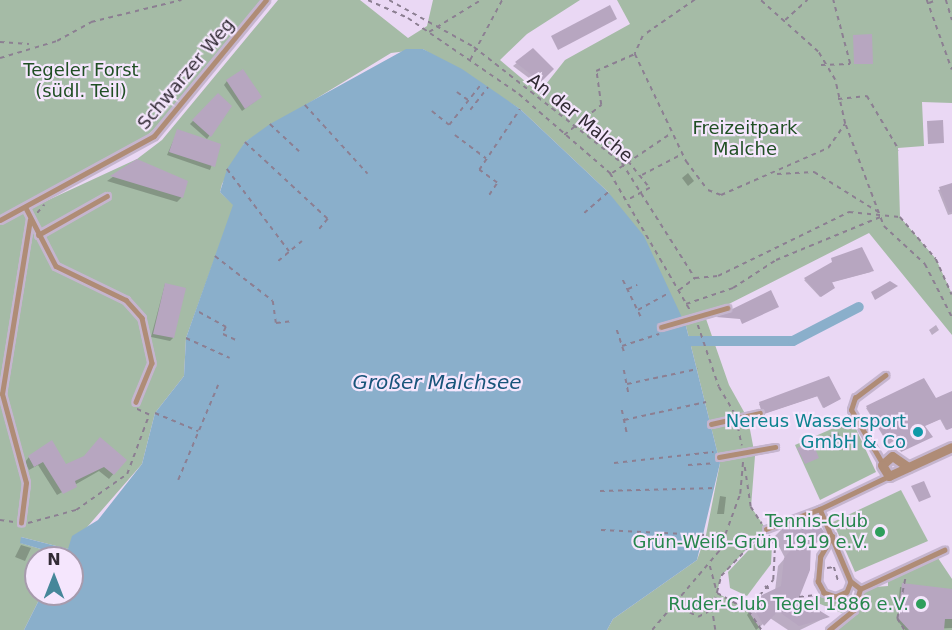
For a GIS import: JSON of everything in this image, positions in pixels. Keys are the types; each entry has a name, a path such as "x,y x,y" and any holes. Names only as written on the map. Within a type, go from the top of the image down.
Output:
{"street":[{"path":"908,467 892,456 882,463 889,476 952,447"}],"lane":[{"name":"Schwarzer Weg","path":"0,220 26,208 154,136 266,0"},
{"path":"38,235 107,196"},
{"path":"33,199 42,199"},
{"path":"26,208 30,220 56,266 126,300 142,318 152,363 136,402"},
{"path":"21,523 26,483 2,394 30,220"},
{"path":"661,327 727,308"},
{"path":"882,463 851,410 855,398 885,375"},
{"path":"711,424 760,413"},
{"path":"719,457 775,447"},
{"path":"765,529 820,509 889,476"},
{"path":"820,509 851,582 860,588"},
{"path":"832,536 820,557 820,588 840,597 851,582"},
{"path":"860,588 944,550"},
{"path":"829,630 854,610 860,588"}],"path":[{"path":"0,42 31,44 57,41 91,22 180,0"},
{"path":"368,0 428,32 519,93 564,135 610,173 630,199 686,304 733,288 776,260 884,216"},
{"name":"An der Malche","path":"389,0 444,27 477,49 622,163 643,191 695,278"},
{"path":"428,32 444,27 481,0"},
{"path":"470,61 502,0"},
{"path":"564,135 601,105 596,70 635,54 643,36 695,0"},
{"path":"760,0 784,21 825,64 845,124 884,216 884,226 925,264 952,316"},
{"path":"784,21 807,0"},
{"path":"821,65 850,64 833,0"},
{"path":"936,0 928,2 952,70"},
{"path":"946,0 952,20"},
{"path":"0,58 31,44"},
{"path":"635,54 682,154 700,182 722,195 774,174 828,148 845,124"},
{"path":"432,111 449,125 482,83"},
{"path":"470,110 488,87"},
{"path":"457,92 468,101"},
{"path":"837,99 867,96 898,150"},
{"path":"305,105 368,174"},
{"path":"489,195 497,183 479,170 520,109"},
{"path":"270,124 299,150"},
{"path":"610,173 622,163 671,134"},
{"path":"455,135 487,158"},
{"path":"245,142 328,219 316,232"},
{"path":"641,176 682,154"},
{"path":"627,160 650,188 630,199"},
{"path":"227,169 289,251"},
{"path":"774,174 814,172 884,216"},
{"path":"584,213 608,192"},
{"path":"30,220 52,197"},
{"path":"678,291 695,278 718,276 849,212 900,218 936,259 952,295"},
{"path":"278,261 302,241"},
{"path":"215,256 273,301 276,322 293,321"},
{"path":"623,280 641,318"},
{"path":"627,290 637,285"},
{"path":"638,310 669,293"},
{"path":"199,312 226,327 223,334 238,341"},
{"path":"695,318 719,387 735,412 738,422 751,507 775,546 773,580 765,586 747,609"},
{"path":"617,330 625,355"},
{"path":"622,346 665,332"},
{"path":"186,338 230,358"},
{"path":"627,384 697,369"},
{"path":"624,370 629,395"},
{"path":"178,480 218,385"},
{"path":"624,420 706,402"},
{"path":"0,520 21,523 76,510 127,474 149,415 131,407"},
{"path":"622,410 627,434"},
{"path":"155,413 199,432"},
{"path":"652,630 709,565 740,494 743,454"},
{"path":"614,463 719,457"},
{"path":"688,465 719,457"},
{"path":"600,491 717,488"},
{"path":"802,530 805,520"},
{"path":"715,630 712,609 721,576 765,529"},
{"path":"601,530 706,535"},
{"path":"709,565 717,593 747,609 760,630"},
{"path":"831,567 838,580"},
{"path":"904,630 897,619 905,579"},
{"path":"765,586 771,590"},
{"path":"799,597 819,594"},
{"path":"674,603 698,617 712,609"}],"green space":[{"path":"0,0 261,0 160,124 140,142 41,195 44,202 137,159 162,140 278,0 360,0 408,38 427,26 433,0 580,0 527,34 500,60 539,93 565,60 630,24 617,0 952,0 952,103 922,102 924,146 898,148 900,217 936,259 952,294 952,335 869,233 705,316 729,385 748,419 755,456 751,507 766,529 721,576 717,593 747,609 761,630 607,630 613,619 697,560 706,535 720,463 686,326 608,192 520,109 423,49 391,53 245,142 222,184 220,192 234,205 186,338 184,376 155,413 142,464 71,546 56,546 21,537 21,543 31,546 24,546 24,606 36,606 24,630 0,630"},
{"name":"Tennis-Club Grün-Weiß-Grün 1919 e.V.","path":"852,420 876,472 820,500 795,445"},
{"name":"Tennis-Club Grün-Weiß-Grün 1919 e.V.","path":"901,490 928,541 855,572 833,522"},
{"path":"759,539 772,545 771,564 747,596 730,588 728,572"},
{"name":"Ruder-Club Tegel 1886 e.V.","path":"938,558 952,579 952,630 829,630 854,610 862,588 888,586 888,580"},
{"path":"853,586 849,607 842,613 813,601 822,596 841,599"}],"water":[{"name":"Großer Malchsee","path":"406,49 423,49 462,69 520,109 608,192 644,236 686,326 720,463 697,560 613,619 607,630 24,630 36,606 84,606 84,546 69,546 72,536 98,520 142,464 155,413 184,376 186,338 233,205 220,192 227,169 245,142 270,124"},
{"name":"Großer Malchsee","path":"21,537 56,546 30,546 20,543"}],"building":[{"path":"610,5 617,19 558,50 551,36"},
{"path":"872,34 873,64 854,64 853,35"},
{"path":"533,48 554,69 541,82 515,62"},
{"path":"243,69 262,97 245,109 226,80"},
{"path":"218,93 232,106 211,137 192,120"},
{"path":"943,120 944,143 928,144 927,121"},
{"path":"177,129 221,144 215,167 169,152"},
{"path":"137,159 188,181 183,198 110,176"},
{"path":"952,183 952,212 949,212 939,187"},
{"path":"862,247 874,271 832,282 835,288 821,297 804,278 832,262 831,258"},
{"path":"890,281 898,286 875,300 871,292"},
{"path":"165,283 186,288 174,338 153,334"},
{"path":"771,290 779,307 742,324 740,319 716,317"},
{"path":"829,376 841,399 824,408 818,396 764,414 761,409 759,402"},
{"path":"924,378 936,398 952,391 952,428 947,430 941,419 925,426 933,437 901,452 895,440 889,444 866,406"},
{"path":"100,437 127,460 114,475 104,467 75,481 77,487 63,494 43,462 34,467 28,456 52,440 66,464 84,456"},
{"path":"812,441 819,458 805,464 797,448"},
{"path":"924,481 931,497 919,502 911,486"},
{"path":"791,524 802,530 819,525 826,534 811,542 810,570 799,598 830,617 799,626 778,611 764,626 753,607 758,597 781,586 784,558 791,550 781,528"},
{"path":"902,583 952,589 952,619 945,619 944,630 909,630 898,618"}],"waterway":[{"path":"690,341 793,341 859,307"}],"place":[{"name":"Nereus Wassersport GmbH & Co","path":"918,432"},
{"name":"Tennis-Club Grün-Weiß-Grün 1919 e.V.","path":"880,532"},
{"name":"Ruder-Club Tegel 1886 e.V.","path":"921,604"}],"park label":[{"name":"Tegeler Forst (südl. Teil)","path":"81,82"},
{"name":"Freizeitpark Malche","path":"745,139"}]}
